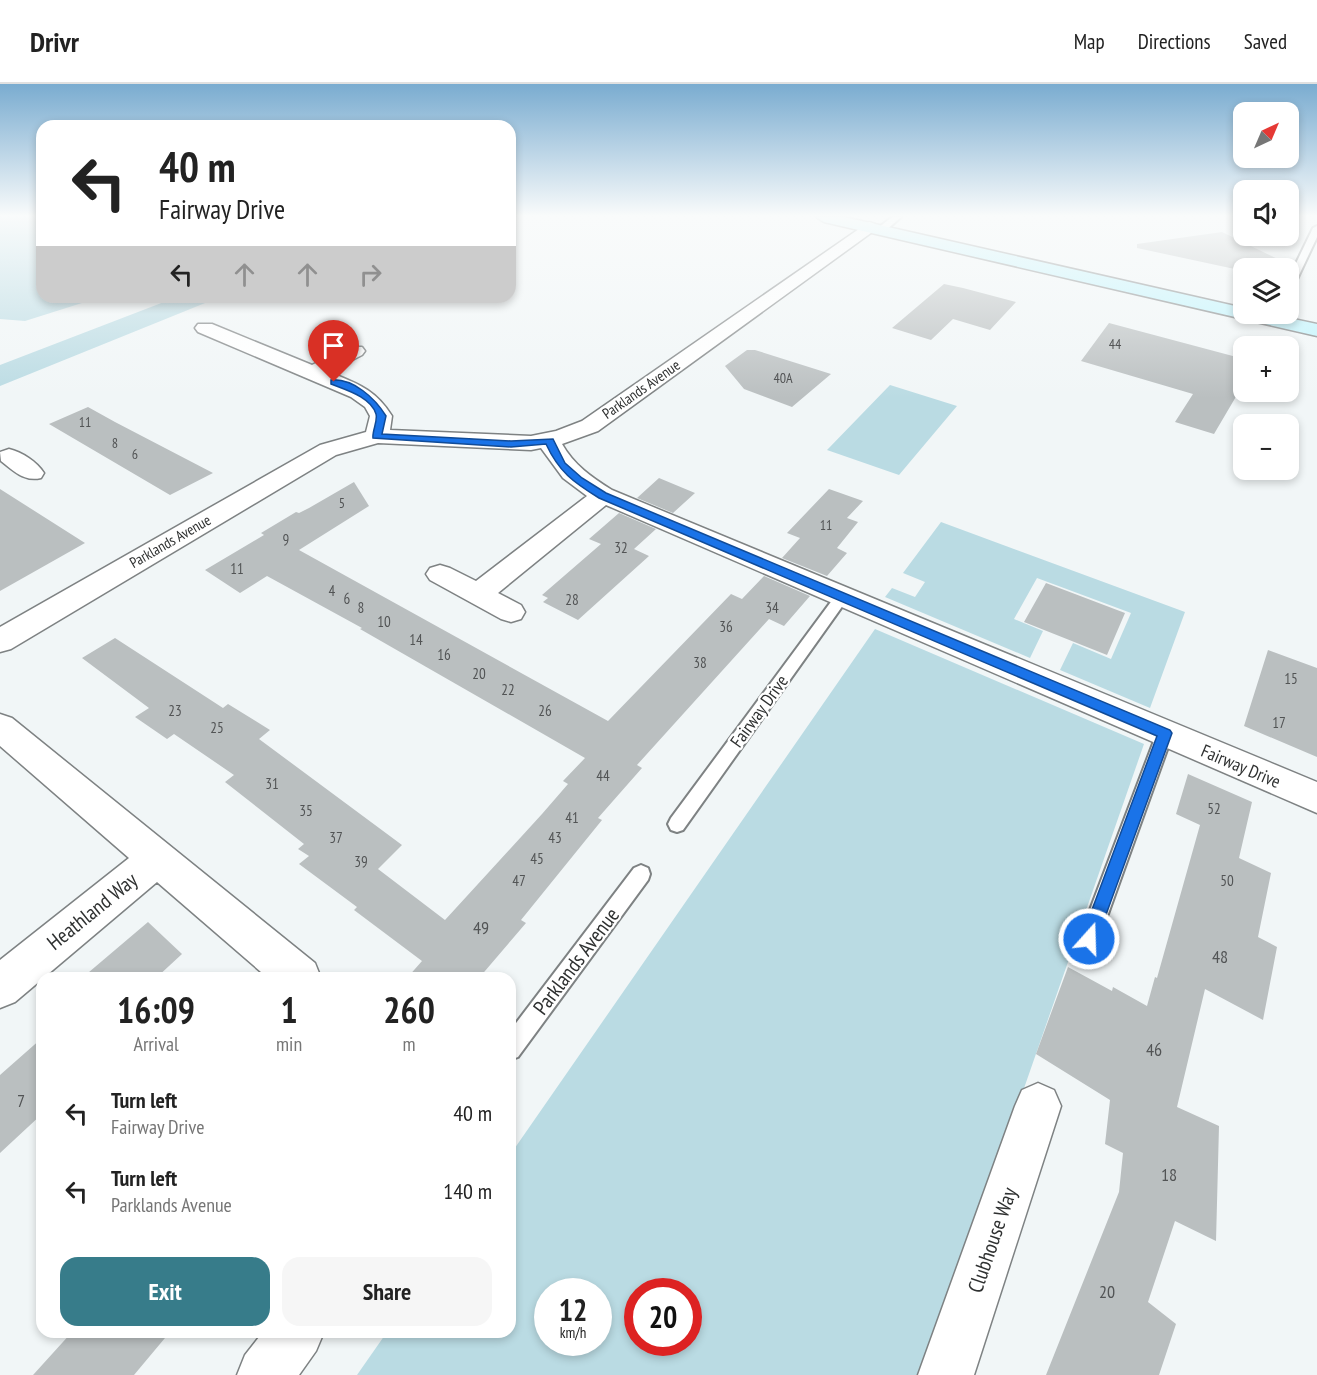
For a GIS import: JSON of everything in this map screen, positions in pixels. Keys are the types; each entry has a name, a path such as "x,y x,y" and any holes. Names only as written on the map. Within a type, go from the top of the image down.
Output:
{"main road":[{"path":"1095,277 1233,308"},
{"path":"1298,324 1317,330"}],"street":[{"name":"Parklands Avenue","path":"0,641 328,450 377,436 511,444 549,441 590,426 805,277"},
{"path":"205,328 359,392 374,403 381,416 377,436"},
{"path":"312,373 355,351"},
{"name":"Fairway Drive","path":"549,441 560,464 578,480 603,495 1317,798"},
{"path":"479,594 603,495"},
{"path":"440,574 511,612"},
{"path":"0,727 293,972"},
{"name":"Heathland Way","path":"0,987 156,859"},
{"name":"Clubhouse Way","path":"946,1375 1038,1106"},
{"path":"264,1375 292,1338"}],"lane":[{"name":"Fairway Drive","path":"677,824 842,598"},
{"path":"1089,939 1165,733"},
{"name":"Parklands Avenue","path":"516,1041 641,874"}],"shaded area":[{"path":"0,277 36,277 36,303 82,303 25,321 0,319"},
{"path":"161,303 205,303 0,386 0,365"},
{"path":"890,385 957,406 899,475 827,450"},
{"path":"941,522 1185,612 1150,708 1060,670 1073,643 1111,659 1131,613 1037,578 1014,619 1043,631 1030,658 885,597 892,588 915,597 925,582 903,573"},
{"path":"875,629 1144,744 924,1375 357,1375 383,1338 516,1338 516,1146"}],"building":[{"path":"944,284 1016,302 990,330 953,319 931,340 892,328"},
{"path":"1109,323 1233,356 1233,402 1214,434 1175,422 1193,394 1081,361"},
{"path":"747,350 755,350 831,374 792,407 744,389 725,366"},
{"path":"88,407 213,473 170,495 49,424"},
{"path":"659,478 695,493 673,513 637,498"},
{"path":"354,482 369,506 299,550 608,721 731,594 742,599 764,576 810,596 784,626 769,619 637,765 642,768 598,818 602,820 521,920 526,923 484,972 412,972 422,961 354,910 357,907 299,864 309,856 298,849 304,844 225,782 234,775 174,734 167,739 135,717 149,708 82,658 115,638 223,708 228,704 270,730 259,739 402,845 378,869 445,920 568,784 563,781 585,758 360,629 362,628 267,576 240,593 205,570 264,535 261,533 296,512 299,513"},
{"path":"0,489 85,543 0,591"},
{"path":"829,489 863,501 847,518 858,522 837,548 847,553 827,576 782,558 800,538 787,533"},
{"path":"619,513 656,529 634,549 649,556 578,620 543,602 548,598 542,595 601,544 589,539"},
{"path":"1046,583 1125,613 1107,655 1024,622"},
{"path":"1268,650 1317,668 1317,757 1244,726"},
{"path":"1188,774 1252,802 1239,858 1271,873 1258,937 1277,947 1263,1020 1205,989 1177,1107 1219,1126 1216,1241 1175,1221 1148,1302 1176,1324 1159,1375 1046,1375 1119,1192 1123,1153 1105,1144 1110,1100 1036,1054 1068,967 1112,991 1113,987 1147,1006 1200,825 1176,814"},
{"path":"148,922 182,954 162,972 89,972"},
{"path":"36,1043 36,1120 0,1153 0,1075"},
{"path":"67,1338 165,1338 134,1375 33,1375"}],"route":[{"path":"334,382 359,392 374,403 381,416 377,436 511,444 549,441 560,464 578,480 603,495 1165,733 1089,939"}]}
